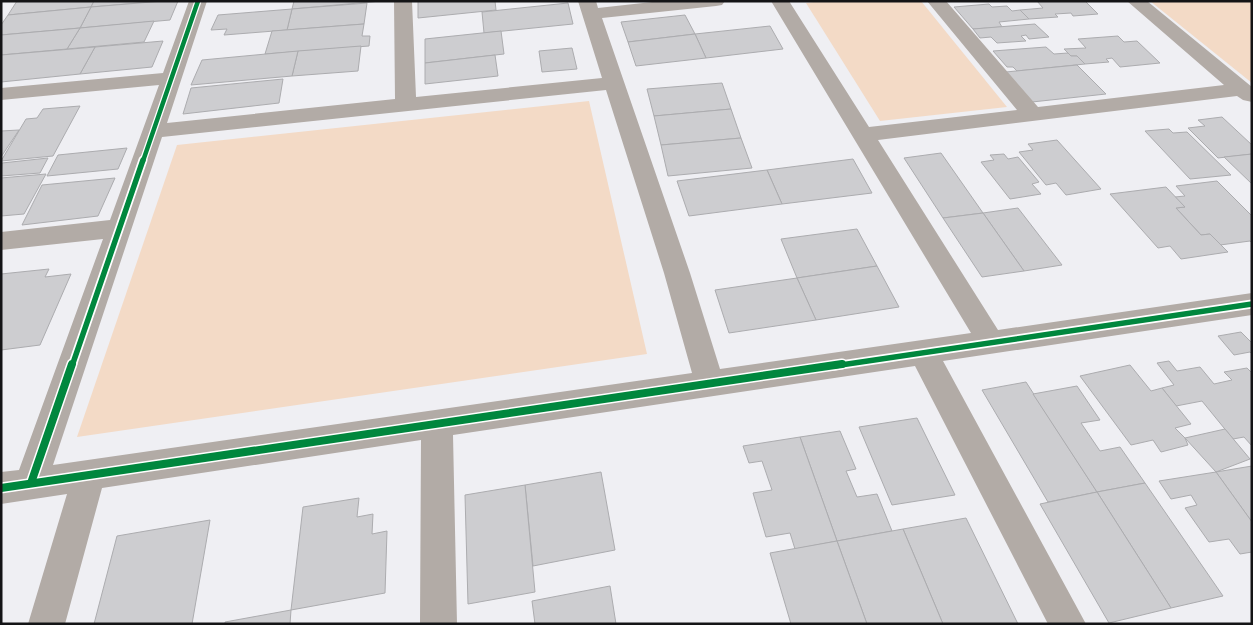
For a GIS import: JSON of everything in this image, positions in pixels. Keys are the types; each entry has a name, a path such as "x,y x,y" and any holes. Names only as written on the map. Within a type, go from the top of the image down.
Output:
{"street":[{"path":"198,1 120,228 16,485 1252,304"},
{"path":"403,1 406,103"},
{"path":"709,383 677,272 589,8 716,1"},
{"path":"780,1 991,342"},
{"path":"936,1 1033,115"},
{"path":"1136,1 1247,93"},
{"path":"1,94 170,78"},
{"path":"154,131 406,103 614,83"},
{"path":"863,135 1247,93"},
{"path":"1,241 120,228"},
{"path":"922,352 1068,624"},
{"path":"437,424 439,624"},
{"path":"46,624 89,475"}],"shaded area":[{"path":"821,1 921,1 1007,107 880,121 806,3"},
{"path":"1150,1 1252,1 1252,83"},
{"path":"589,101 647,354 77,437 177,145"}],"building":[{"path":"17,1 94,1 91,7 8,15"},
{"path":"94,1 163,1 91,7"},
{"path":"178,1 170,20 80,28 91,7"},
{"path":"294,1 381,1 292,9"},
{"path":"418,1 495,1 496,10 418,18"},
{"path":"1037,1 1085,1 1098,14 1073,16 1071,13 1055,14 1058,17 1029,19 1020,10 1043,8"},
{"path":"367,3 364,24 287,30 292,9"},
{"path":"568,3 573,24 484,33 482,12"},
{"path":"989,4 992,7 1007,6 1012,11 1020,10 1029,19 999,22 1002,27 973,29 954,7"},
{"path":"91,7 80,28 1,35 1,25 8,15"},
{"path":"292,9 287,30 224,35 227,29 211,30 218,15"},
{"path":"685,15 695,34 628,42 621,22"},
{"path":"154,21 144,42 67,49 80,28"},
{"path":"364,24 362,36 370,36 369,46 265,54 272,31"},
{"path":"1035,24 1049,37 1029,39 1026,35 1021,36 1026,41 997,43 991,37 980,38 973,29"},
{"path":"770,26 783,49 706,58 695,34"},
{"path":"80,28 67,49 1,55 1,35"},
{"path":"501,31 504,54 425,63 425,39"},
{"path":"695,34 706,58 636,66 628,42"},
{"path":"1118,36 1124,42 1137,41 1160,63 1120,67 1112,58 1106,59 1109,62 1085,64 1077,56 1071,56 1064,49 1086,48 1078,39"},
{"path":"163,41 152,67 80,74 95,47"},
{"path":"361,46 358,71 292,76 298,51"},
{"path":"95,47 80,74 1,82 1,55"},
{"path":"1046,47 1054,54 1068,53 1071,56 1077,56 1085,64 1017,71 1013,67 1007,67 993,51"},
{"path":"572,48 577,69 542,72 539,51"},
{"path":"298,51 292,76 191,85 202,60"},
{"path":"495,55 498,76 425,84 425,63"},
{"path":"1077,65 1106,94 1032,102 1006,72"},
{"path":"283,79 279,103 183,114 191,88"},
{"path":"722,83 731,109 654,116 647,89"},
{"path":"80,106 53,156 1,161 26,119 37,118 43,109"},
{"path":"731,109 741,138 661,145 654,116"},
{"path":"1222,117 1252,145 1252,154 1218,158 1188,128 1205,126 1198,120"},
{"path":"1169,129 1173,133 1187,132 1231,175 1190,179 1145,131"},
{"path":"19,130 1,157 1,131"},
{"path":"741,138 752,168 668,176 661,145"},
{"path":"1057,140 1101,189 1066,195 1056,183 1046,185 1019,152 1033,150 1028,144"},
{"path":"127,148 118,169 47,176 58,155"},
{"path":"941,153 983,213 943,218 904,158"},
{"path":"1004,154 1008,159 1018,157 1039,182 1032,184 1041,194 1010,199 981,162 994,160 990,155"},
{"path":"1252,154 1252,184 1224,157"},
{"path":"48,158 40,173 1,176 2,163"},
{"path":"853,159 872,193 782,204 767,170"},
{"path":"767,170 782,204 689,216 677,181"},
{"path":"46,174 24,214 1,216 1,178"},
{"path":"115,178 98,216 22,225 42,185"},
{"path":"1217,181 1252,216 1252,243 1250,241 1220,245 1210,234 1201,235 1176,208 1185,207 1175,197 1185,196 1176,186"},
{"path":"1166,187 1185,207 1176,208 1201,235 1210,234 1228,252 1181,259 1170,246 1158,248 1110,194"},
{"path":"1018,208 1062,265 1024,271 983,213"},
{"path":"983,213 1024,271 982,277 943,218"},
{"path":"857,229 877,266 797,278 781,239"},
{"path":"877,266 899,307 816,320 797,278"},
{"path":"49,269 45,277 71,274 40,345 1,350 1,274"},
{"path":"797,278 816,320 729,333 715,290"},
{"path":"1241,332 1252,343 1252,354 1250,352 1234,355 1218,336"},
{"path":"1169,361 1177,371 1200,367 1214,384 1232,380 1224,372 1247,368 1252,373 1252,446 1244,437 1233,439 1202,401 1176,406 1162,388 1174,385 1157,363"},
{"path":"1130,365 1151,391 1162,388 1191,424 1175,428 1185,438 1188,445 1161,452 1153,440 1131,445 1080,376"},
{"path":"1026,382 1097,492 1048,502 982,390"},
{"path":"1077,386 1100,420 1081,423 1100,451 1120,447 1145,483 1097,492 1033,394"},
{"path":"917,418 955,495 892,505 859,427"},
{"path":"1225,429 1250,459 1216,472 1185,438"},
{"path":"840,431 856,469 846,471 857,497 877,494 892,531 837,541 800,437"},
{"path":"800,437 837,541 795,549 790,533 766,537 753,493 772,490 762,461 749,463 743,446"},
{"path":"1252,466 1252,522 1216,472"},
{"path":"601,472 615,550 533,566 525,485"},
{"path":"1216,472 1252,522 1252,552 1240,554 1229,539 1209,542 1185,508 1197,505 1191,495 1171,499 1159,481"},
{"path":"1145,483 1223,596 1171,608 1097,492"},
{"path":"525,485 535,592 468,604 465,495"},
{"path":"1097,492 1171,608 1109,623 1040,504"},
{"path":"359,498 357,517 373,514 372,534 387,531 385,593 291,610 303,507"},
{"path":"966,518 1018,624 943,624 903,529"},
{"path":"210,520 192,624 94,624 117,536"},
{"path":"903,529 943,624 867,624 837,541"},
{"path":"837,541 867,624 791,624 770,553"},
{"path":"610,586 616,624 535,624 532,601"},
{"path":"291,610 290,624 225,624 225,622"}],"cycle path":[{"path":"31,483 198,1"},
{"path":"1,488 1252,304"}]}
